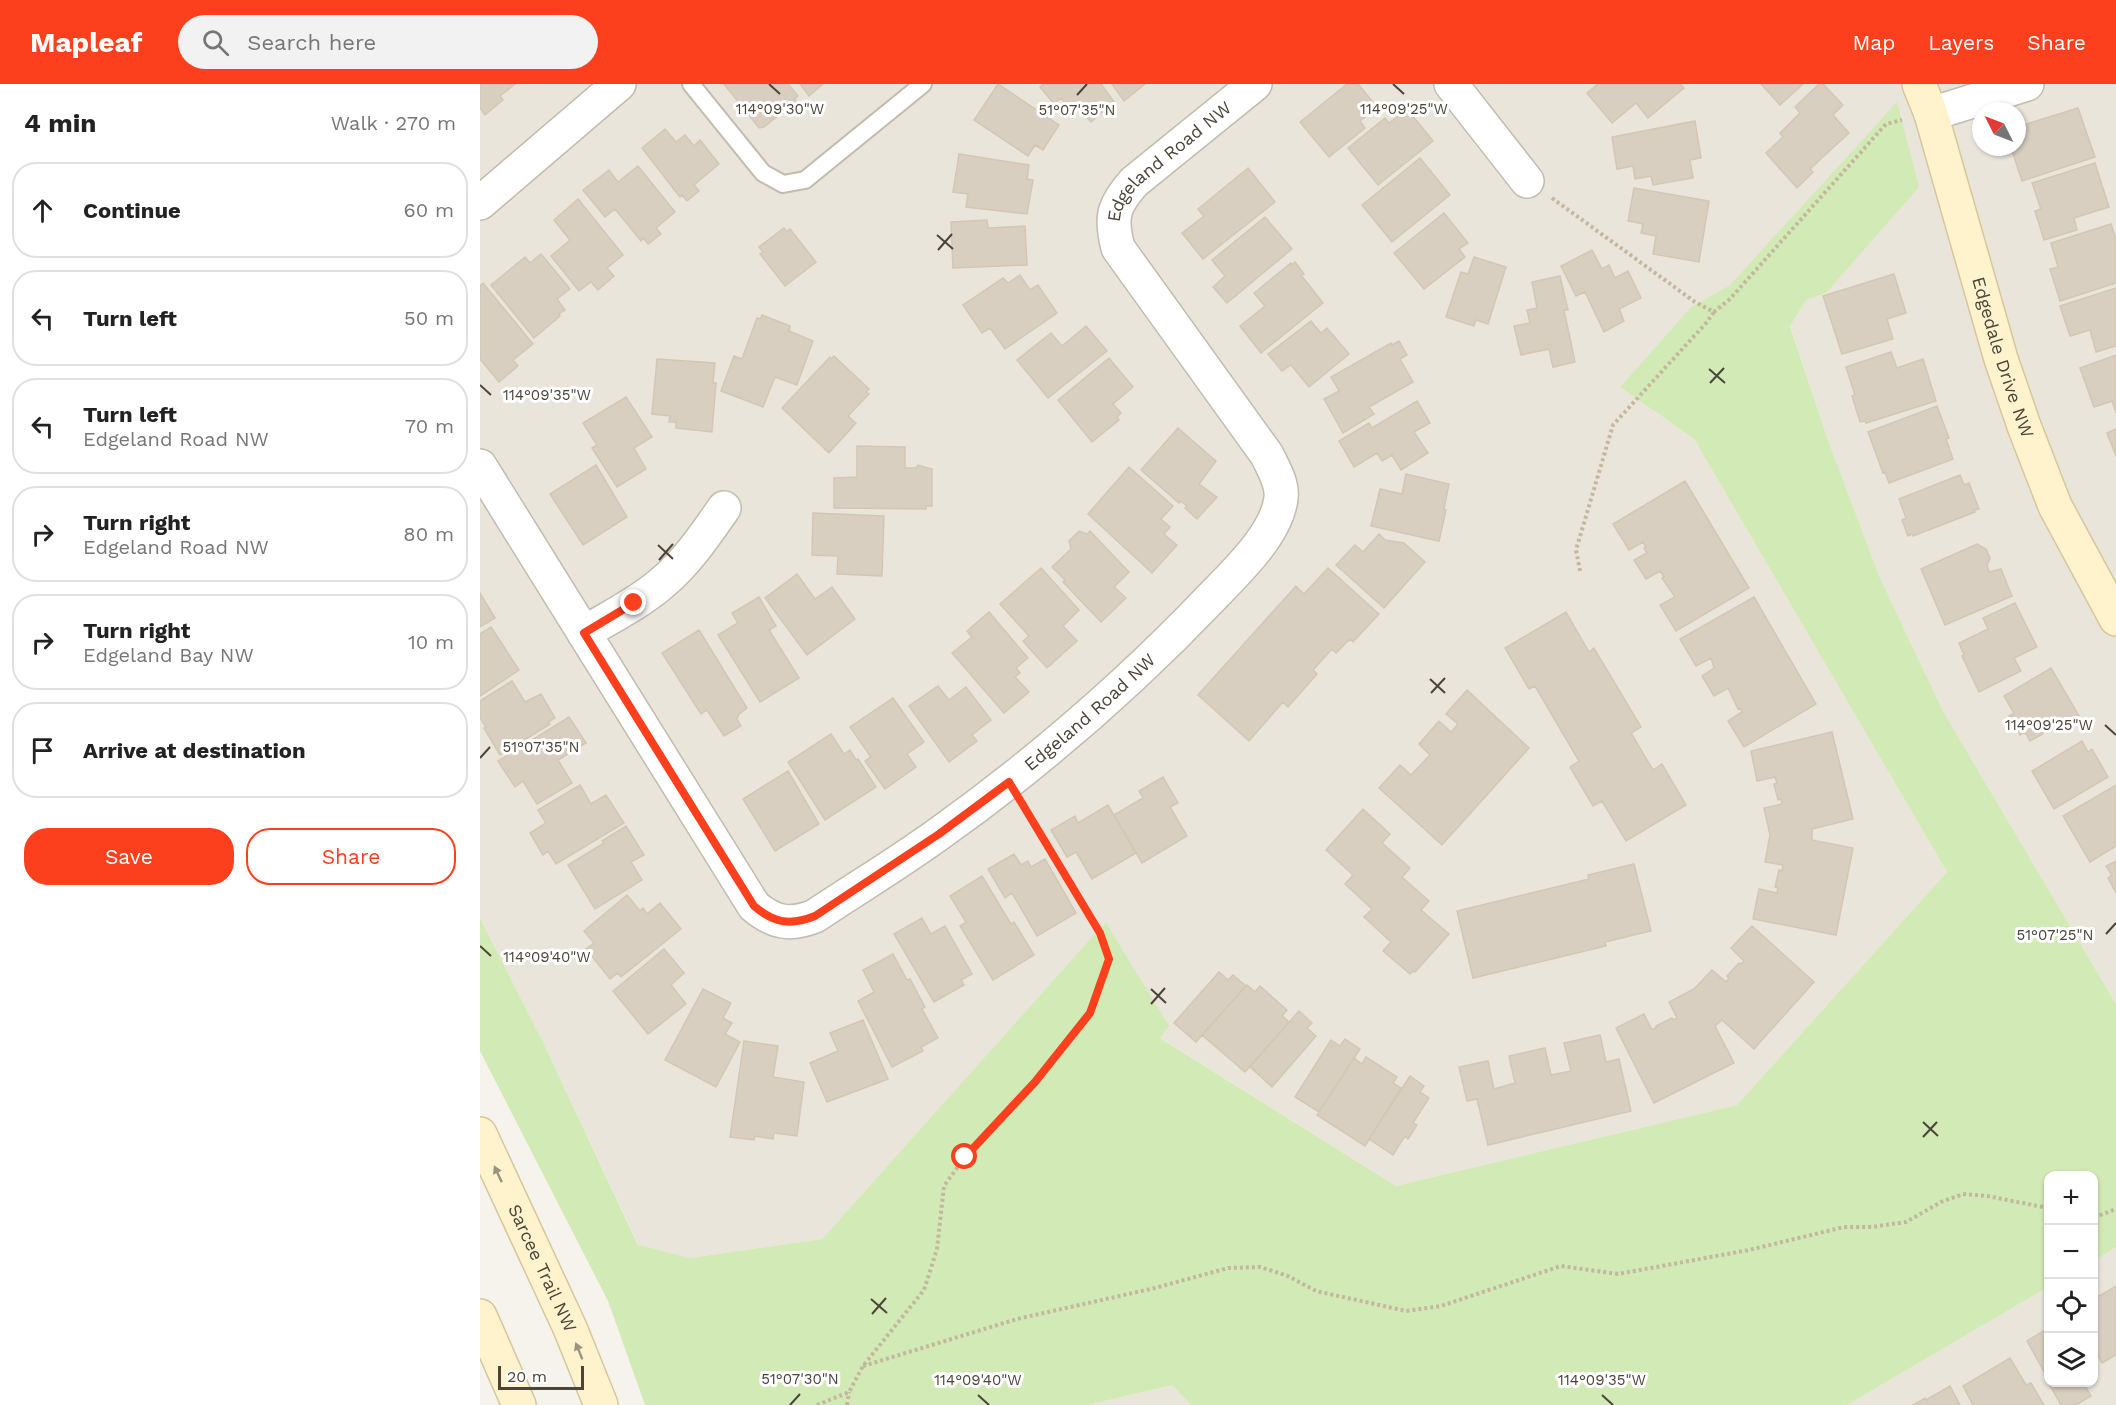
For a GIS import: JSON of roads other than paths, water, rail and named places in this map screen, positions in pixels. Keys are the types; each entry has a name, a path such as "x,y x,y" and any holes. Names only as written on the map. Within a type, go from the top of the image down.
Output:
{"street":[{"path":"480,203 619,84"},
{"name":"Edgeland Road NW","path":"480,466 754,906 768,918 787,922 802,921 815,916 939,834 1070,733 1139,670 1236,571 1275,521 1281,496 1277,475 1267,455 1118,248 1114,230 1114,213 1121,197 1134,182 1255,84"},
{"path":"1451,84 1527,181"},
{"name":"Edgedale Drive NW","path":"1920,84 1931,114 2001,359 2024,426 2055,506 2116,619"},
{"path":"1931,114 2028,84"},
{"path":"584,633 662,583 702,540 724,508"},
{"name":"Sarcee Trail NW","path":"480,1134 570,1328 602,1405"},
{"path":"480,1316 519,1405"}],"lane":[{"path":"691,84 763,173 783,184 805,180 923,84"}]}
